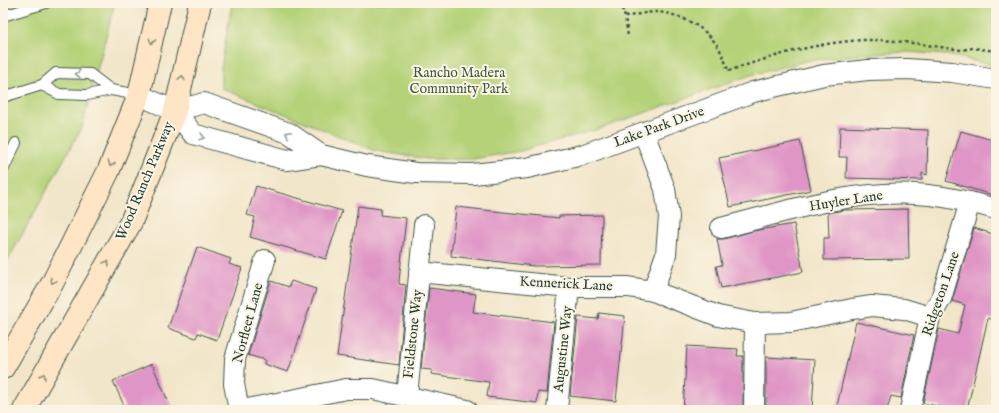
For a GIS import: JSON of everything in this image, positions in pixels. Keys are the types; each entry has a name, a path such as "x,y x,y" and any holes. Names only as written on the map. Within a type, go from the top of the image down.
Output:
{"main road":[{"path":"3,368 53,282 108,172 139,95 160,3"},
{"name":"Wood Ranch Parkway","path":"24,410 131,222 175,111 200,3"}],"street":[{"name":"Lake Park Drive","path":"175,111 204,103 289,133 321,155 367,166 416,173 473,174 527,168 576,157 753,92 824,75 868,70 907,69 952,72 996,79"},
{"name":"Lake Park Drive","path":"139,95 175,111 193,134 287,160 321,155"},
{"path":"644,133 665,189 669,217 666,254 653,291"},
{"name":"Huyler Lane","path":"721,228 832,200 866,195 916,194 970,202 996,209"},
{"name":"Ridgeton Lane","path":"910,410 930,316 941,299 970,202"},
{"path":"419,272 424,225"},
{"name":"Norfleet Lane","path":"238,410 234,384 235,359 266,260"},
{"name":"Kennerick Lane","path":"419,272 569,287 628,287 653,291 718,316 755,323 791,322 872,306 904,309 930,316"},
{"name":"Fieldstone Way","path":"407,396 419,272"},
{"name":"Augustine Way","path":"556,410 569,287"},
{"path":"754,410 755,323"},
{"path":"243,410 346,389 373,389 467,410"}],"lane":[{"path":"3,16 46,3"},
{"path":"3,97 42,85 56,73 90,74 112,90"},
{"path":"42,85 59,94 87,96 112,90 139,95"},
{"path":"3,170 16,143"}],"path":[{"path":"620,3 625,17 628,36"},
{"path":"625,17 655,12 686,19 713,40 723,56 728,71 796,49 831,43 865,40 897,41 962,50 972,48 996,51"}],"green space":[{"path":"3,3 115,3 82,127 3,269"},
{"name":"Rancho Madera Community Park","path":"232,3 996,3 996,66 947,55 907,52 853,55 806,61 751,75 602,128 520,151 473,159 427,159 376,151 221,88 221,68"}],"building":[{"path":"840,127 928,130 927,175 922,173 922,180 846,178 847,157 839,157"},
{"path":"961,131 996,141 996,196 946,181"},
{"path":"800,141 811,190 730,207 719,158"},
{"path":"256,186 342,211 326,259 250,237 255,217 247,215"},
{"path":"358,206 381,209 380,215 406,218 399,281 399,284 406,285 399,365 337,356"},
{"path":"456,207 559,218 559,216 602,215 601,265 534,266 451,256"},
{"path":"908,209 909,259 824,260 824,238 829,238 828,213 844,210"},
{"path":"794,224 803,272 721,288 716,266 722,265 717,239 724,239 753,231"},
{"path":"974,228 996,235 996,311 993,320 988,318 967,410 940,410 941,407 923,403 939,329 958,334 965,305 952,301"},
{"path":"197,247 231,259 229,264 242,268 217,340 198,333 196,338 168,328"},
{"path":"271,281 289,287 291,281 316,289 288,372 264,364 265,360 248,355"},
{"path":"429,288 476,294 473,312 554,322 547,393 538,392 537,403 487,397 489,382 431,374 432,370 421,369"},
{"path":"599,313 625,316 616,401 570,396 578,317 598,319"},
{"path":"856,322 914,335 901,398 891,396 887,410 864,407 863,410 856,410 837,406"},
{"path":"687,346 738,349 737,356 743,356 743,410 683,410"},
{"path":"766,357 815,360 812,410 766,410"},
{"path":"152,364 172,410 126,410 113,381"}]}
